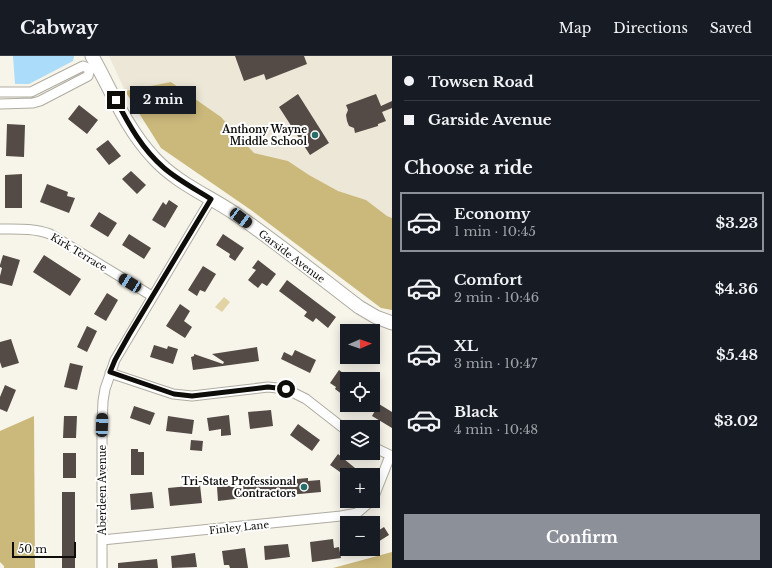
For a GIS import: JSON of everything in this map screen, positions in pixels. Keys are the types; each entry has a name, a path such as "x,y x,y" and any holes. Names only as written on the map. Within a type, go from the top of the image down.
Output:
{"street":[{"path":"0,92 31,92 83,66 93,64"},
{"path":"0,104 40,102 88,76 93,64"},
{"name":"Garside Avenue","path":"93,64 130,127 153,158 180,180 241,218 360,307 376,317 392,323"},
{"name":"Aberdeen Avenue","path":"102,568 103,401 110,372 115,360 152,296 211,199"},
{"name":"Kirk Terrace","path":"0,229 32,230 50,234 152,296"},
{"path":"110,372 174,394 192,396 268,387 286,389 306,399 340,426"},
{"path":"380,451 391,456"},
{"name":"Finley Lane","path":"380,481 391,456"},
{"name":"Finley Lane","path":"102,540 341,516 357,513 363,508"}],"shaded area":[{"name":"Anthony Wayne Middle School","path":"109,56 392,56 392,218 387,216 366,200 338,191 309,175 288,161 254,153 221,117 172,82 125,91"},
{"path":"171,82 221,117 254,153 288,161 309,175 338,191 366,200 387,216 392,218 392,310 381,308 251,210 161,148 125,91"},
{"path":"224,297 230,302 222,312 215,307"},
{"path":"34,416 35,568 4,568 0,562 0,431"},
{"path":"392,552 392,568 333,568 380,556"}],"water":[{"path":"13,56 74,56 73,61 29,84 15,84"}],"building":[{"path":"235,56 304,56 307,64 266,80 264,74 244,81"},
{"path":"298,94 329,143 310,155 279,107"},
{"path":"376,94 381,106 392,101 392,108 382,112 386,121 378,124 378,126 355,133 354,128 349,126 347,121 346,115 348,110 346,105"},
{"path":"79,105 98,120 87,134 68,119"},
{"path":"7,124 25,125 24,157 6,156"},
{"path":"108,140 121,156 109,165 96,149"},
{"path":"131,171 146,185 137,194 122,179"},
{"path":"22,174 22,208 5,208 5,175"},
{"path":"47,184 68,192 67,196 75,198 69,213 40,202"},
{"path":"169,200 178,206 165,228 152,220 163,202 166,205"},
{"path":"99,212 117,223 108,237 90,226"},
{"path":"129,234 151,248 144,259 122,245"},
{"path":"223,234 244,248 235,261 229,257 230,254 216,245"},
{"path":"3,255 20,260 12,286 0,283 2,268 0,265"},
{"path":"44,255 81,279 70,296 33,272"},
{"path":"258,260 276,274 267,286 262,283 258,288 248,280 256,270 252,268"},
{"path":"203,266 216,274 205,292 200,290 197,296 188,290"},
{"path":"287,280 336,317 328,328 316,318 313,322 304,316 307,312 279,291"},
{"path":"107,293 118,300 106,321 94,314"},
{"path":"180,304 190,311 184,321 192,327 185,338 166,326"},
{"path":"87,326 97,331 87,352 77,347"},
{"path":"11,339 19,363 2,368 0,362 0,342"},
{"path":"154,345 167,349 168,346 178,349 173,364 150,357"},
{"path":"257,347 259,361 193,370 191,357 194,356 194,354 223,364 224,362 212,354"},
{"path":"295,350 316,360 310,373 281,359 284,352 292,356"},
{"path":"70,363 83,366 77,390 64,387"},
{"path":"339,370 342,372 340,372 340,393 335,389 336,387 330,383"},
{"path":"5,385 16,390 7,412 0,409 0,397"},
{"path":"380,405 392,412 392,428 380,420 372,416 374,412 380,412"},
{"path":"134,406 155,413 150,425 130,418"},
{"path":"271,410 273,426 250,429 248,412"},
{"path":"229,415 231,435 221,436 221,429 209,431 207,418"},
{"path":"64,416 77,416 76,438 63,438"},
{"path":"168,416 194,420 192,434 166,431"},
{"path":"298,424 320,440 312,451 290,435"},
{"path":"191,440 203,441 202,451 190,450"},
{"path":"131,449 138,449 138,452 144,452 144,475 131,475"},
{"path":"63,453 76,453 76,478 63,478"},
{"path":"338,454 340,456 340,460 345,460 355,468 340,468 340,472 330,465"},
{"path":"308,478 308,481 320,480 321,492 288,495 287,493 218,501 217,487 278,481 278,483"},
{"path":"200,485 202,503 170,506 168,488"},
{"path":"62,492 75,492 75,568 62,568"},
{"path":"152,492 154,508 131,510 130,494"},
{"path":"384,527 389,535 380,541 380,530"},
{"path":"333,539 334,548 339,547 341,558 312,562 310,542"},
{"path":"288,544 290,557 265,560 264,546"},
{"path":"245,548 248,568 230,568 229,565 224,565 222,551"},
{"path":"195,553 197,567 172,568 171,556"},
{"path":"157,559 158,568 118,568 118,563"}],"place":[{"name":"Anthony Wayne Middle School","path":"315,135"},
{"name":"Tri-State Professional Contractors","path":"304,487"}],"route":[{"path":"116,100 130,127 141,144 153,158 180,180 211,199 129,335 110,372 174,394 192,396 268,387 286,389"}]}
